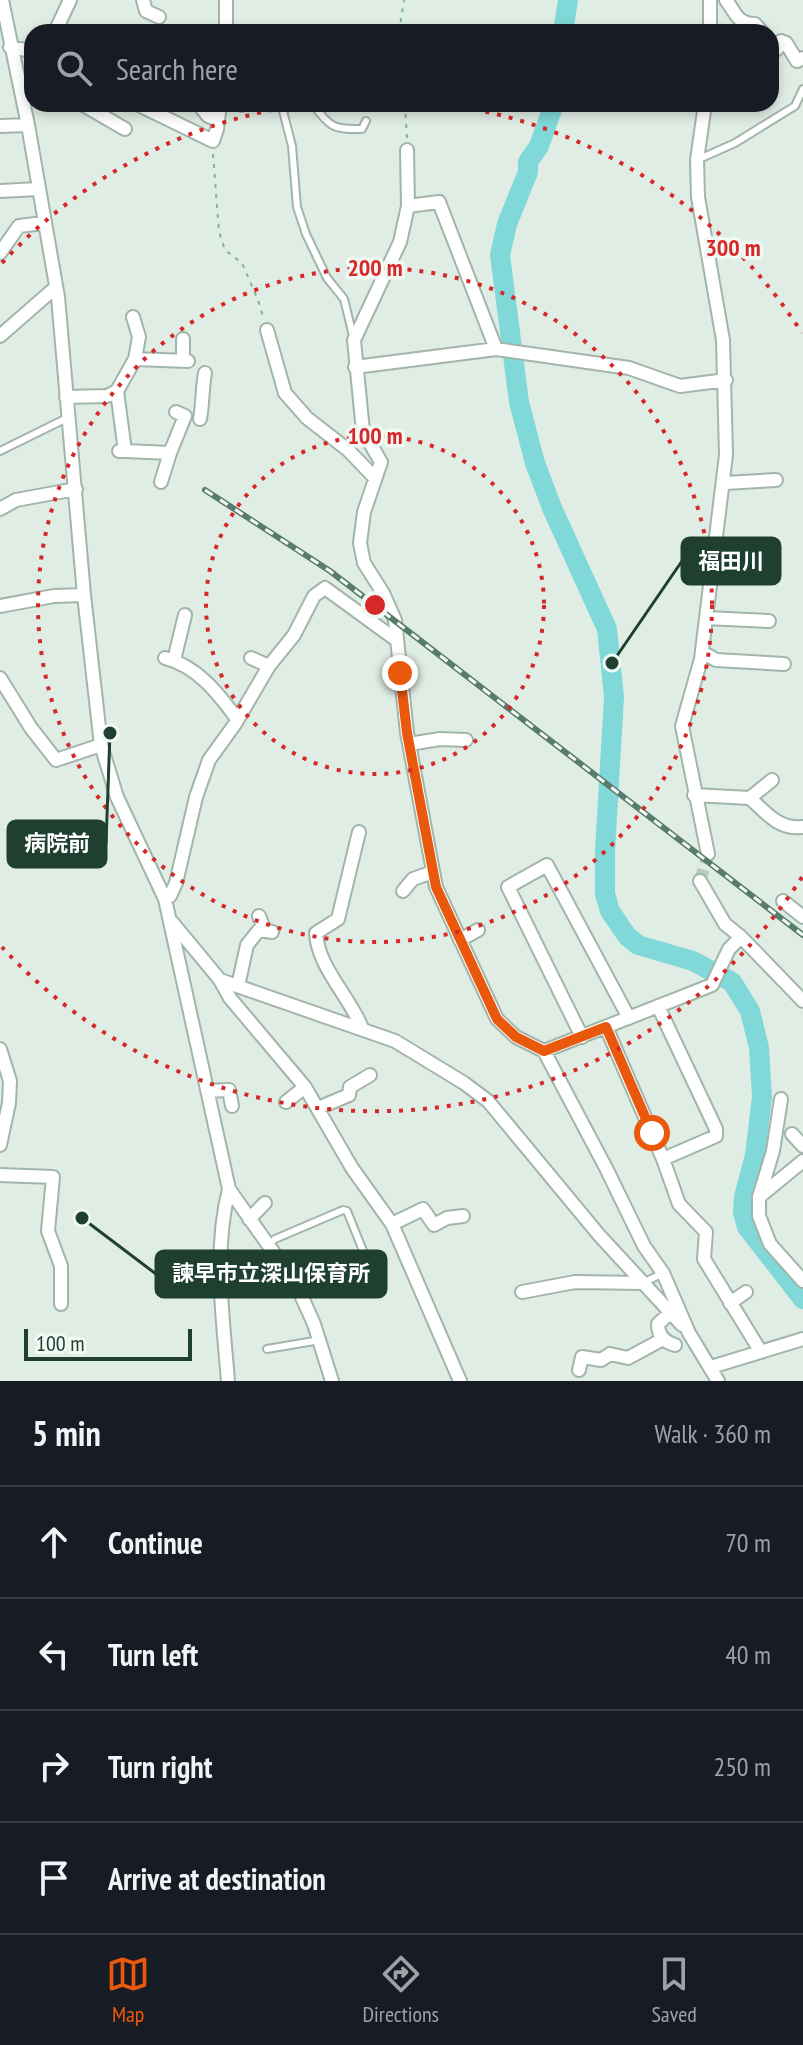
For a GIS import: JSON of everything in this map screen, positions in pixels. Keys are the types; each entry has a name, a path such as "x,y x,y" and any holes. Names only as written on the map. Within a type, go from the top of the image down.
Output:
{"street":[{"path":"2,0 6,40 24,110"},
{"path":"59,24 70,0"},
{"path":"143,0 146,11 159,17"},
{"path":"710,0 710,24"},
{"path":"726,0 738,21 755,24"},
{"path":"224,1 225,24"},
{"path":"779,45 781,41 786,43 797,61 803,58"},
{"path":"25,112 56,287 101,745 117,797 165,899 229,1189 297,1287 320,1340 332,1381"},
{"path":"96,112 125,129"},
{"path":"153,112 213,141 219,112"},
{"path":"205,112 218,120"},
{"path":"704,112 697,160 698,197 723,340 726,380 725,483 702,652 682,726 708,854"},
{"path":"0,126 28,125"},
{"path":"407,150 408,206 400,242 354,340 363,431 381,462 364,512 360,543 364,563 395,620 409,744 436,887 497,1019 516,1037 544,1051 644,1246 663,1273 689,1333 718,1381"},
{"path":"0,191 38,189"},
{"path":"408,206 439,202 496,349"},
{"path":"0,253 19,226 44,223"},
{"path":"0,336 56,287"},
{"path":"66,397 107,396 117,391 135,359 139,337 133,317"},
{"path":"267,330 285,393 307,418 348,450 375,478"},
{"path":"135,359 186,361 183,339"},
{"path":"355,367 496,349 629,368 680,386 726,380"},
{"path":"161,482 180,414 202,419 205,373"},
{"path":"117,391 122,451 170,453"},
{"path":"725,483 776,480"},
{"path":"0,509 16,500 76,489"},
{"path":"165,899 170,896 176,883 209,760 269,666 294,635 314,596 325,588 395,639"},
{"path":"0,606 54,596 84,595"},
{"path":"185,615 170,659 195,673 220,696 237,719"},
{"path":"706,618 769,621"},
{"path":"702,652 716,660 784,664"},
{"path":"251,658 269,666"},
{"path":"191,687 195,673"},
{"path":"0,678 31,728 56,760 101,745"},
{"path":"409,744 440,739 466,740"},
{"path":"750,798 772,780"},
{"path":"694,795 750,798 776,822 791,828 803,827"},
{"path":"359,832 338,919 316,933 317,949 338,989 356,1012 362,1028"},
{"path":"582,1037 508,887 547,865 629,1018"},
{"path":"403,891 413,879 433,872"},
{"path":"700,881 725,924 803,1001"},
{"path":"783,901 803,917"},
{"path":"238,986 247,945 259,930 269,932 259,916"},
{"path":"170,919 220,980 230,998 305,1087 352,1168 392,1224 460,1381"},
{"path":"460,940 478,930"},
{"path":"544,1051 712,985 729,949 741,937"},
{"path":"220,980 395,1041 488,1101 689,1333"},
{"path":"658,1006 716,1129 716,1136 663,1159"},
{"path":"606,1027 679,1204 706,1232 704,1259 761,1352"},
{"path":"0,1049 10,1081 0,1145"},
{"path":"318,1108 349,1095 350,1087 370,1075"},
{"path":"286,1102 305,1087"},
{"path":"207,1091 229,1090 232,1106"},
{"path":"781,1099 773,1151 759,1197 759,1216 770,1244 803,1281"},
{"path":"792,1134 803,1146"},
{"path":"759,1197 803,1161"},
{"path":"0,1175 53,1177 48,1231 61,1266 61,1304"},
{"path":"228,1381 220,1286 225,1205 229,1189"},
{"path":"249,1219 265,1203"},
{"path":"392,1224 423,1209 434,1225 447,1218 463,1216"},
{"path":"522,1292 575,1282 643,1283"},
{"path":"730,1303 746,1292"},
{"path":"579,1370 582,1357 601,1360 610,1354 628,1358 669,1342 658,1330 658,1324 670,1313"},
{"path":"711,1367 803,1339"}],"lane":[{"path":"697,160 735,143 795,106 803,89"},
{"path":"283,112 292,146 297,207 327,278 344,299 354,340"},
{"path":"318,112 333,128 362,129 366,121"},
{"path":"0,451 67,418"},
{"path":"267,1245 329,1215 347,1211 366,1258 297,1287"},
{"path":"643,1283 663,1273"},
{"path":"267,1349 320,1340"}],"path":[{"path":"400,24 404,0"},
{"path":"405,112 407,150"},
{"path":"213,141 219,232 225,250 242,263 267,330"}],"waterway":[{"path":"564,24 568,0"},
{"path":"551,112 539,146 528,162 528,172 507,224 500,255 519,402 535,463 607,629 614,697 605,894 610,911 627,936 638,945 693,961 732,982 750,1011 759,1048 762,1097 755,1155 743,1213 747,1227 803,1299"}],"tunnel":[{"path":"700,881 708,854"}],"railway":[{"path":"205,490 330,571 803,935"}],"place":[{"name":"福田川","path":"612,663"},
{"name":"病院前","path":"110,733"},
{"name":"諫早市立深山保育所","path":"82,1218"}],"route":[{"path":"400,673 407,733 436,887 497,1019 516,1037 544,1051 606,1027 652,1133"}]}
